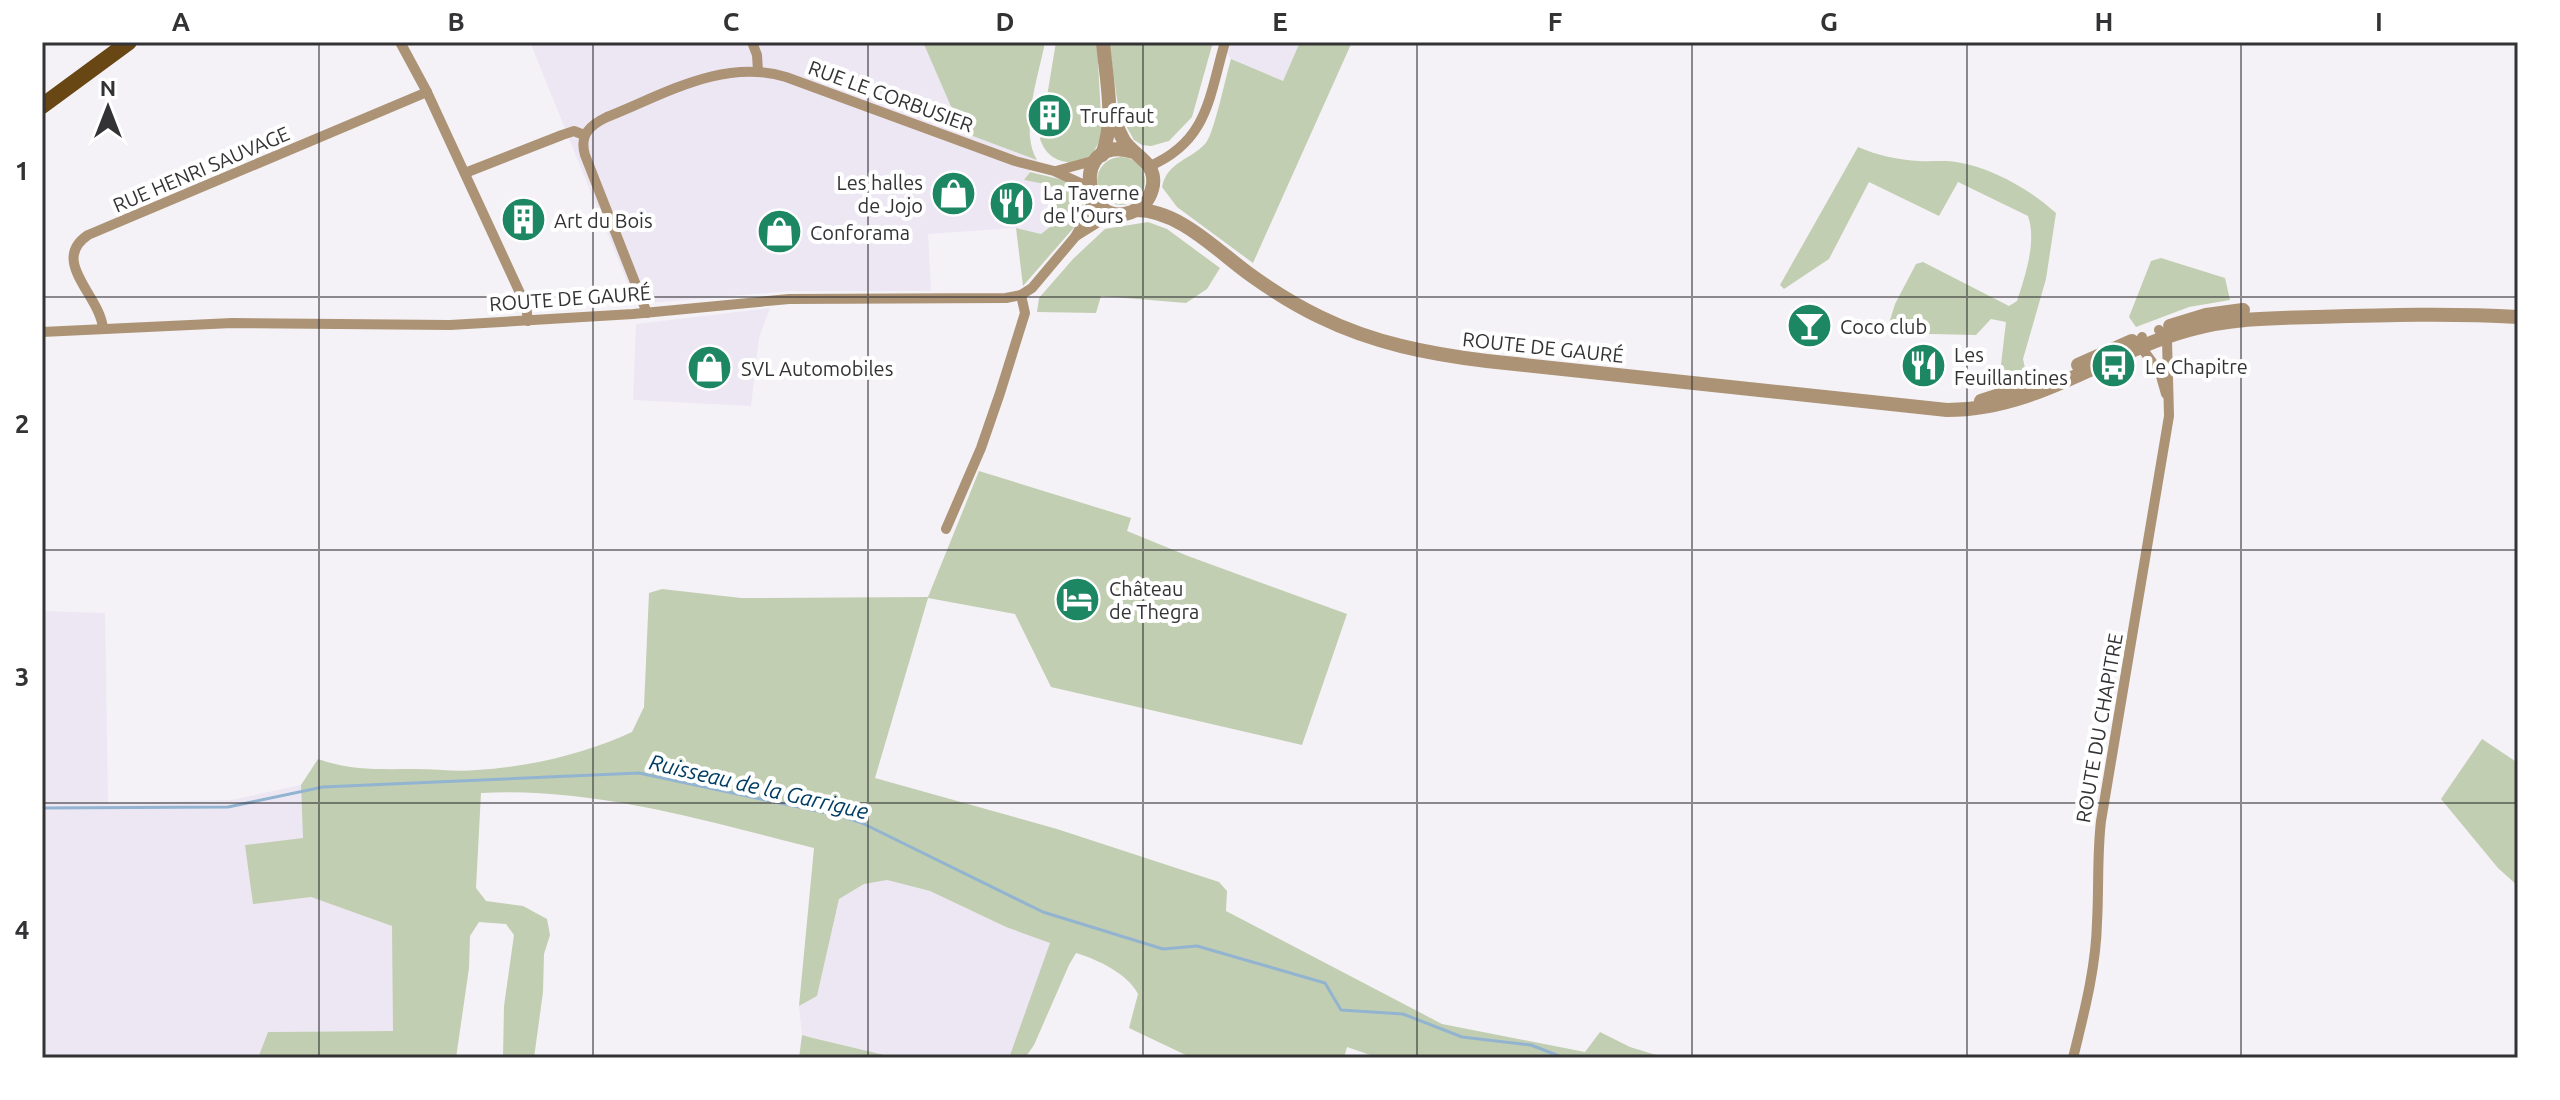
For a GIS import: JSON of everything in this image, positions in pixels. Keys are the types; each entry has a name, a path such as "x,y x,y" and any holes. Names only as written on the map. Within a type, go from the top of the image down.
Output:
{"main road":[{"path":"42,106 129,42"}],"street":[{"path":"400,42 465,173 526,306 528,321"},
{"path":"752,42 758,71"},
{"path":"946,529 981,448 1000,393 1025,313 1021,295 1032,288 1075,237 1088,214 1091,192 1089,173 1108,137 1111,113 1103,42"},
{"path":"1150,166 1184,147 1197,131 1225,42"},
{"name":"RUE LE CORBUSIER","path":"465,173 574,131 584,135 607,117 698,80 728,71 758,71 786,77 1015,161 1054,171 1091,192"},
{"name":"RUE HENRI SAUVAGE","path":"103,329 99,311 75,269 73,250 78,241 427,92"},
{"path":"1075,237 1113,213 1136,210 1148,199 1153,185 1150,166 1125,142 1111,113"},
{"path":"584,135 585,155 647,313"},
{"path":"1099,158 1118,149 1134,152"},
{"name":"RUE LE CORBUSIER","path":"1054,171 1099,158"},
{"name":"ROUTE DE GAURÉ","path":"1153,185 1181,225"},
{"path":"1091,192 1105,209 1113,213"},
{"name":"ROUTE DE GAURÉ","path":"1136,210 1165,215 1255,278 1319,317 1370,338 1420,351 1487,361 1933,408 1964,410 2009,404 2163,334 2229,321 2373,314 2518,317"},
{"name":"ROUTE DE GAURÉ","path":"42,332 232,323 422,326 647,313 789,299 997,299 1021,295"},
{"name":"ROUTE DU CHAPITRE","path":"2073,1058 2091,983 2101,821 2165,447 2169,403 2163,334"},
{"name":"ROUTE DU CHAPITRE","path":"2142,342 2160,373 2169,403"}],"shaded area":[{"path":"530,42 923,42 962,132 1037,160 1024,180 1050,185 1057,195 1050,227 1041,234 1016,228 928,234 931,291 791,291 636,304"},
{"path":"1220,42 1300,42 1283,81 1231,59"},
{"path":"770,308 759,338 751,406 633,400 636,324"},
{"path":"42,611 105,613 108,803 231,800 301,785 311,897 393,926 393,1031 268,1032 258,1058 42,1058"},
{"path":"887,880 930,891 1006,927 1051,943 1009,1058 897,1058 802,1035 799,1006 817,996 839,899 864,884"}],"green space":[{"path":"923,42 1045,42 1030,119 1032,148 1037,160 962,132"},
{"path":"1056,42 1097,42 1102,137 1091,156 1077,162 1075,160 1075,163 1053,157 1040,139"},
{"path":"1109,42 1213,42 1192,117 1169,141 1151,146 1134,140 1119,113"},
{"path":"1300,42 1352,42 1253,263 1177,207 1162,187 1169,172 1205,144 1216,117 1231,59 1283,81"},
{"path":"1858,147 1896,158 1951,161 1983,169 2022,188 2056,213 2046,279 2023,359 2026,373 1998,390 2006,322 1991,319 1976,335 1886,333 1895,304 1916,264 1923,262 2009,306 2017,301 2031,248 2028,216 1958,182 1939,216 1869,182 1829,259 1784,289 1780,285"},
{"path":"1121,157 1138,164 1145,181 1138,198 1121,205 1104,198 1097,181 1104,164"},
{"path":"1030,172 1063,180 1082,189 1083,206 1077,224 1023,286 1016,228 1041,234 1050,227 1057,195 1050,185 1024,180"},
{"path":"1148,222 1167,229 1220,268 1207,289 1186,303 1101,296 1096,313 1037,312 1039,298 1105,229"},
{"path":"2161,258 2225,278 2230,300 2189,307 2136,327 2129,317 2151,261"},
{"path":"979,471 1131,518 1127,531 1347,614 1302,745 1051,687 1015,614 928,598 875,778 1057,829 1219,882 1227,891 1226,911 1442,1024 1585,1052 1600,1032 1630,1047 1666,1058 1379,1058 1347,1047 1344,1058 1192,1058 1129,1028 1138,994 1127,980 1111,968 1076,953 1034,1045 1025,1058 1009,1058 1050,943 1006,927 930,891 887,880 864,884 839,899 817,996 799,1006 814,848 691,817 608,801 566,795 481,793 476,888 486,901 523,906 547,919 550,935 544,954 543,992 534,1058 503,1058 504,1006 514,935 506,924 479,922 470,936 469,968 456,1058 258,1058 268,1032 393,1031 392,926 311,897 253,904 245,845 303,838 301,785 318,759 342,766 366,768 462,771 536,762 614,740 632,732 644,707 649,593 662,589 741,598 928,597"},
{"path":"2482,739 2518,763 2518,886 2498,868 2441,799"},
{"path":"802,1035 813,1038 897,1058 799,1058"}],"waterway":[{"name":"Ruisseau de la Garrigue","path":"42,808 228,807 323,787 639,773 862,823 1043,912 1163,949 1197,946 1325,983 1341,1010 1403,1014 1462,1037 1531,1045 1564,1058"}],"place":[{"name":"Truffaut","path":"1049,115"},
{"name":"Les halles de Jojo","path":"954,193"},
{"name":"La Taverne de l'Ours","path":"1012,204"},
{"name":"Art du Bois","path":"523,220"},
{"name":"Conforama","path":"779,232"},
{"name":"Coco club","path":"1809,326"},
{"name":"Les Feuillantines","path":"1923,366"},
{"name":"Le Chapitre","path":"2114,366"},
{"name":"SVL Automobiles","path":"710,368"},
{"name":"Château de Thegra","path":"1078,599"}]}
